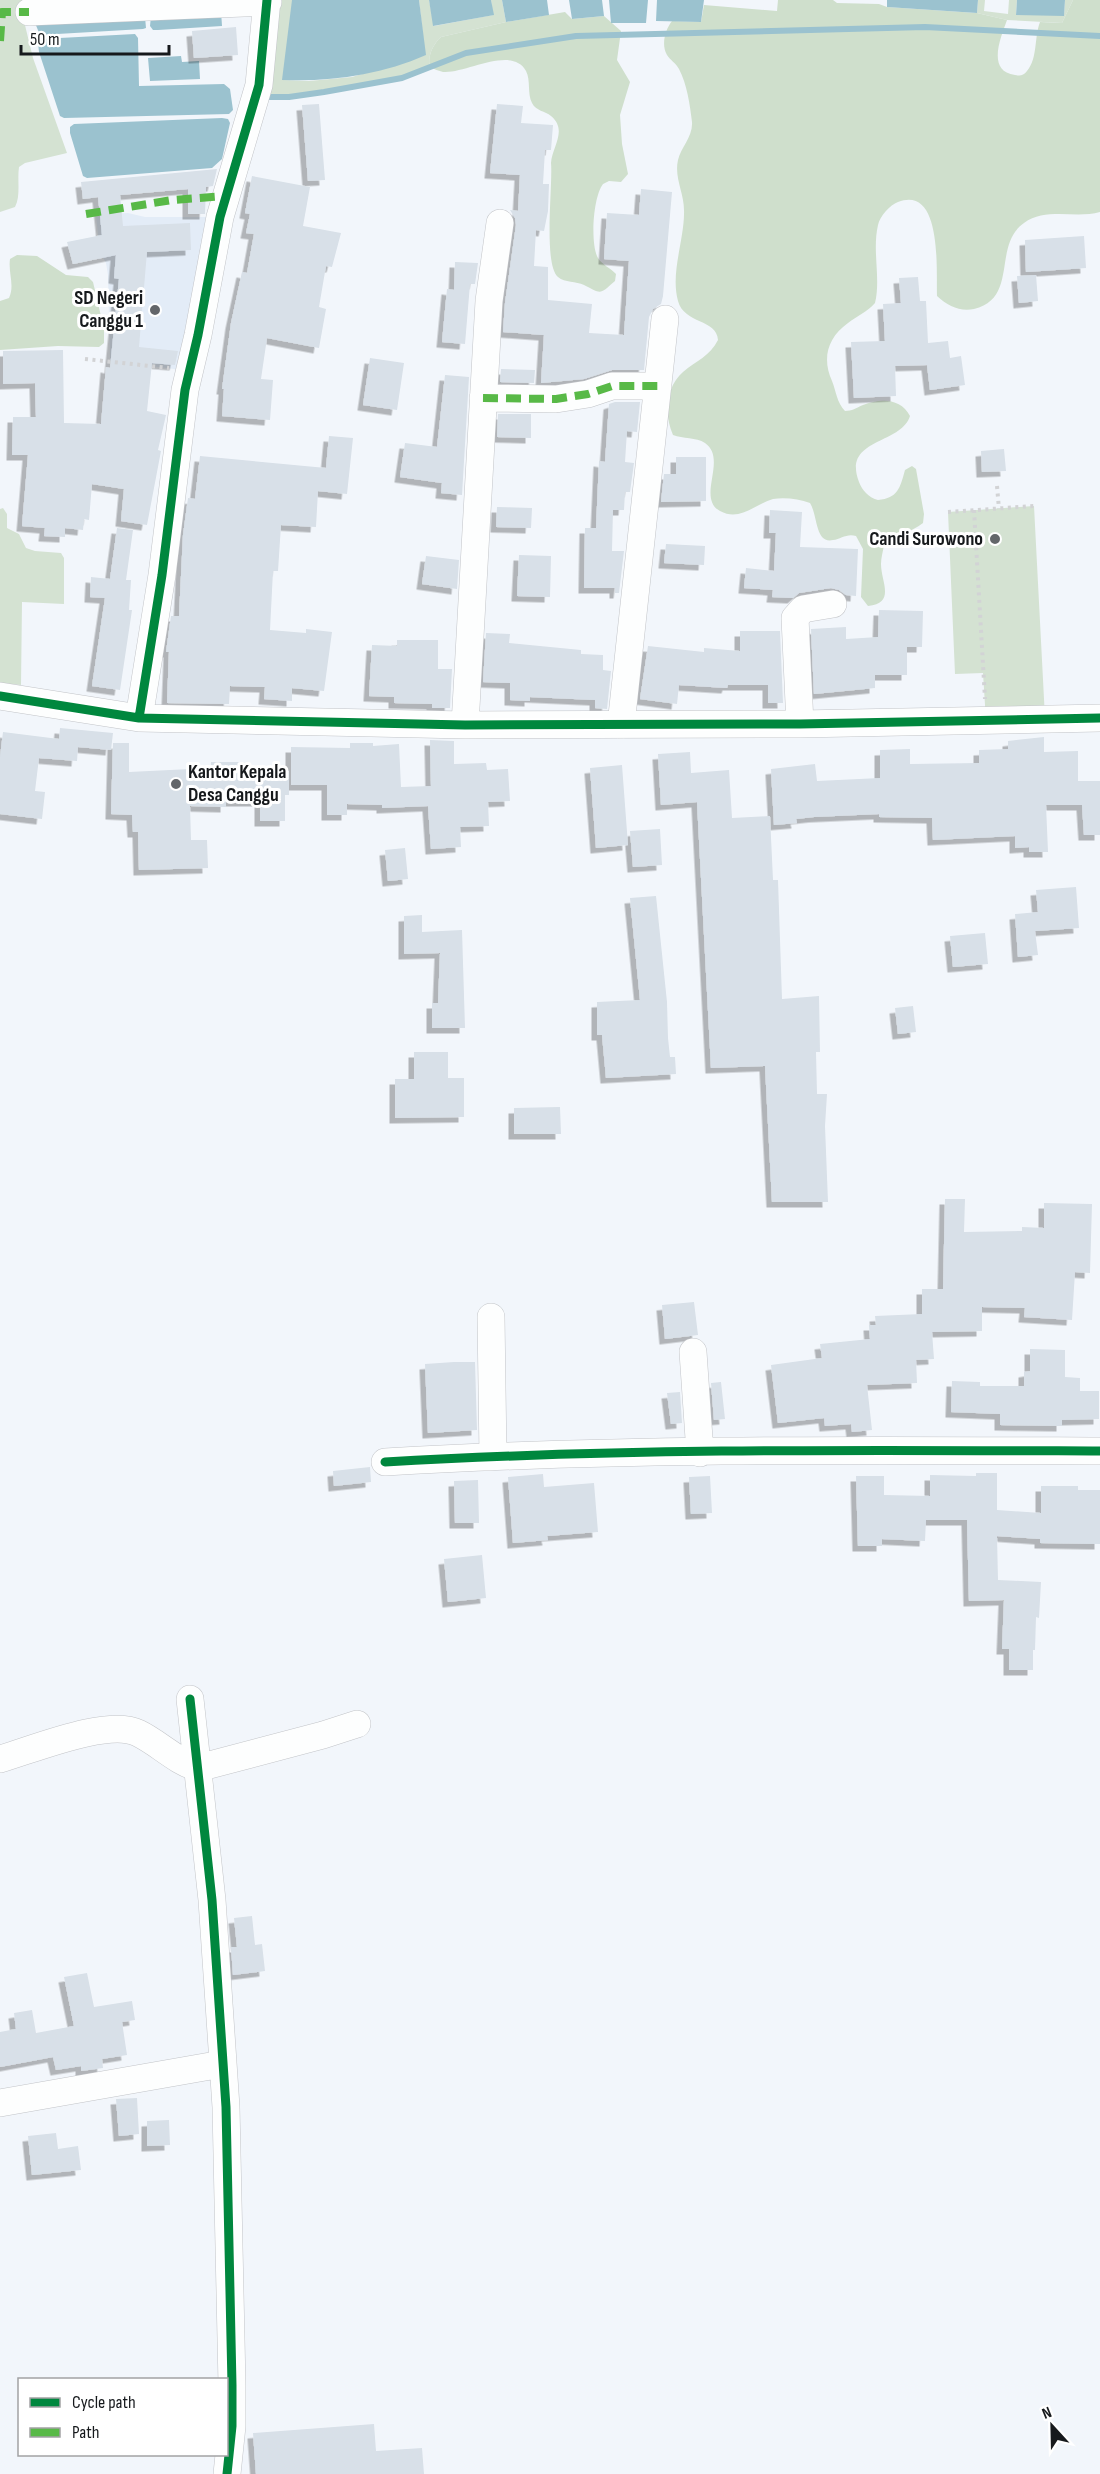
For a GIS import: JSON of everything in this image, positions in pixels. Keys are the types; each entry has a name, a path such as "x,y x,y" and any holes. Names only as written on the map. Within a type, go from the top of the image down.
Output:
{"street":[{"path":"29,12 259,2 257,93 220,217 185,390 162,575 139,718"},
{"path":"465,725 489,301 500,223"},
{"path":"621,725 665,319"},
{"path":"483,398 556,399 588,394 612,386 658,386"},
{"path":"800,724 795,618 803,609 833,604"},
{"path":"0,696 139,718 465,725 800,724 1100,718"},
{"path":"491,1317 493,1457"},
{"path":"693,1352 700,1453"},
{"path":"385,1462 493,1457 700,1453 1100,1451"},
{"path":"190,1699 212,1900 226,2107 232,2385 232,2427 227,2474"},
{"path":"0,1759 96,1731 116,1728 140,1733 179,1760 198,1768 357,1724"},
{"path":"0,2103 222,2064"}],"path":[{"path":"85,358 190,371"},
{"path":"997,486 999,509"},
{"path":"948,512 1034,506"},
{"path":"974,510 986,721"}],"shaded area":[{"name":"SD Negeri Canggu 1","path":"128,213 145,217 220,217 190,371 110,361 108,275 106,263 100,252 96,217 104,214"}],"green space":[{"path":"0,0 154,0 23,17 33,58 67,153 25,163 19,167 18,198 15,207 0,212"},
{"path":"267,0 294,0 283,80 309,81 352,77 425,55 419,0 429,0 434,26 493,15 491,0 502,0 506,22 441,37 431,51 430,67 410,74 344,90 256,97"},
{"path":"778,0 833,0 837,3 879,4 887,7 977,13 1007,20 999,44 998,60 1006,72 1018,76 1026,73 1033,60 1040,22 1062,23 1073,0 1100,0 1100,212 1051,214 1033,218 1024,223 1009,244 1001,283 996,294 988,303 974,309 964,310 950,305 937,296 934,234 930,218 923,206 913,200 895,203 883,215 876,235 877,294 875,303 841,329 828,349 829,373 838,401 845,411 876,401 890,401 901,406 910,416 905,425 896,432 865,449 859,457 856,468 860,485 866,493 878,500 890,497 897,491 905,470 912,466 916,469 924,514 923,523 884,545 881,564 884,596 882,601 868,606 861,597 863,549 856,536 833,540 823,538 810,503 797,499 773,499 741,513 727,514 720,511 713,505 711,497 714,459 711,450 701,441 673,435 668,419 668,402 677,378 707,354 718,340 712,328 693,318 681,308 676,290 684,221 677,166 691,132 692,122 682,75 665,51 664,42 667,29 672,21 701,22 704,5 777,11"},
{"path":"978,0 985,0 984,11 1008,14 1009,0 1017,0 1016,14 1064,15 1065,0 1073,0 1062,23 1007,20 977,13"},
{"path":"565,12 572,19 604,16 621,31 617,60 630,82 620,115 622,144 628,174 621,182 609,181 603,184 595,209 593,232 598,258 616,274 615,281 600,292 561,279 553,269 550,241 551,163 559,133 556,121 532,103 526,71 519,64 510,60 443,72 430,67 429,63 431,51 441,37 506,22"},
{"path":"17,255 37,256 66,275 88,277 93,282 104,329 104,343 99,347 58,346 0,350 0,301 9,298 11,293 10,259"},
{"path":"1034,506 1045,718 986,721 983,673 955,674 948,512"},
{"path":"3,508 7,514 7,528 19,534 26,548 61,553 64,558 64,604 22,602 21,685 0,683 0,509"}],"water":[{"path":"292,0 419,0 426,55 391,68 356,76 319,80 282,80"},
{"path":"429,0 491,0 494,15 433,26"},
{"path":"502,0 547,0 549,15 506,22"},
{"path":"569,0 602,0 604,16 572,19"},
{"path":"609,0 648,0 646,23 611,23"},
{"path":"657,0 704,0 701,22 656,21"},
{"path":"887,0 978,0 977,13 887,7"},
{"path":"1017,0 1065,0 1064,16 1016,15"},
{"path":"221,11 222,26 153,30 150,26 151,16"},
{"path":"145,17 146,28 143,29 40,35 35,23"},
{"path":"135,34 138,38 139,86 224,84 230,89 233,110 229,114 64,118 60,116 39,52 38,43 41,39"},
{"path":"181,56 182,62 199,61 200,79 150,81 148,58"},
{"path":"228,119 230,123 222,159 212,168 87,178 83,176 70,133 70,127 74,124"}],"building":[{"path":"236,27 238,55 194,58 192,31"},
{"path":"319,104 325,180 308,181 302,105"},
{"path":"497,104 523,106 521,123 553,125 551,150 545,150 543,184 549,184 548,211 544,231 536,230 534,266 548,267 548,300 592,304 589,333 624,335 629,261 604,259 607,213 639,215 641,189 672,192 663,296 661,304 653,309 649,317 644,370 612,370 584,379 541,383 544,335 503,332 516,225 510,210 518,211 520,175 490,173"},
{"path":"217,169 213,186 206,187 205,214 188,214 188,189 120,195 123,226 190,223 191,250 147,252 139,347 178,351 175,365 152,363 147,411 166,415 158,450 161,451 147,525 121,521 124,489 92,484 89,520 84,519 83,530 65,528 65,537 44,536 45,528 22,526 28,455 12,455 13,417 36,417 35,383 3,384 3,351 63,350 64,423 101,424 106,367 110,368 119,279 114,278 116,255 73,264 67,242 102,235 98,197 83,199 81,182"},
{"path":"252,176 310,187 303,226 341,233 332,267 326,266 319,307 326,309 319,348 267,338 261,379 273,380 270,420 222,416 224,389 222,389 231,323 242,272 247,273 254,234 246,233 250,214 245,213"},
{"path":"1084,236 1086,268 1026,272 1025,240"},
{"path":"455,262 478,263 475,284 470,284 465,344 442,342 447,289 454,290"},
{"path":"1036,275 1038,301 1019,303 1017,276"},
{"path":"918,277 920,301 926,301 928,343 948,341 950,358 961,356 965,385 930,390 927,365 895,366 896,396 854,398 851,342 885,341 883,304 901,303 899,278"},
{"path":"370,358 404,363 397,410 363,405"},
{"path":"501,369 535,370 534,383 500,382"},
{"path":"445,375 469,377 462,495 441,493 442,483 400,477 405,443 437,447"},
{"path":"640,402 637,432 627,431 625,462 634,463 630,492 625,492 624,510 613,510 612,551 624,551 619,593 615,593 615,588 584,588 585,528 596,528 599,461 605,462 609,404"},
{"path":"498,414 531,414 531,438 497,437"},
{"path":"329,436 353,438 347,494 318,491 316,527 281,525 278,571 273,571 270,630 306,633 306,629 332,632 324,691 292,688 292,701 264,699 265,687 230,686 229,704 167,703 169,652 166,652 171,616 179,616 183,535 188,498 195,499 200,456 326,468"},
{"path":"1004,449 1006,471 982,472 981,451"},
{"path":"676,457 706,457 706,501 661,502 664,474 676,474"},
{"path":"497,507 532,508 531,528 496,527"},
{"path":"770,510 802,512 800,547 858,549 856,596 846,595 831,588 799,593 793,598 772,597 773,590 744,588 746,568 774,571 776,533 769,533"},
{"path":"117,528 133,530 126,580 131,580 129,610 132,610 120,690 92,686 105,598 90,597 91,577 110,579"},
{"path":"666,544 705,546 704,565 664,563"},
{"path":"519,555 551,556 550,597 517,596"},
{"path":"426,556 459,560 457,589 422,584"},
{"path":"879,610 923,611 922,647 907,647 907,675 875,675 875,688 814,694 811,629 846,627 846,639 878,637"},
{"path":"740,631 780,631 783,703 768,703 768,685 728,685 727,688 679,685 677,704 640,699 648,646 704,652 704,648 740,651"},
{"path":"486,633 510,634 509,643 581,650 581,654 603,655 603,670 611,671 607,709 595,708 595,700 530,697 530,701 510,700 510,683 483,682"},
{"path":"397,640 438,640 438,669 452,669 450,708 432,708 432,704 394,703 394,697 369,696 372,645 397,646"},
{"path":"60,728 113,733 111,750 78,747 77,761 39,758 35,791 45,792 42,819 0,814 0,757 3,732 59,739"},
{"path":"1044,737 1044,752 1078,751 1078,781 1100,781 1100,835 1084,835 1082,805 1046,805 1048,852 1029,852 1029,847 1015,848 1015,836 933,840 932,818 879,817 879,814 814,817 796,819 797,823 774,825 771,769 815,764 817,781 880,778 880,750 910,749 910,764 979,763 979,750 1008,749 1008,741"},
{"path":"430,740 454,741 454,764 486,763 487,770 508,769 510,801 488,802 489,826 460,827 461,847 431,849 428,806 382,808 382,805 347,804 347,815 327,815 327,785 291,785 291,747 350,748 350,743 373,743 373,746 399,744 401,787 431,786"},
{"path":"113,743 129,743 129,772 211,768 211,762 248,762 248,770 289,771 289,795 285,795 285,821 260,821 260,801 226,801 226,807 190,806 191,840 207,840 208,868 139,870 138,832 133,832 132,815 111,814"},
{"path":"690,752 691,773 729,770 732,818 770,816 773,880 778,880 782,999 819,996 820,1052 816,1052 817,1094 827,1094 825,1126 828,1202 772,1202 765,1066 711,1068 697,802 661,805 658,754"},
{"path":"622,765 628,845 596,848 590,768"},
{"path":"660,829 662,865 633,867 630,831"},
{"path":"405,848 408,879 388,881 385,850"},
{"path":"1076,887 1079,928 1035,931 1038,955 1018,957 1015,914 1038,912 1036,890"},
{"path":"656,896 670,1057 675,1057 676,1074 606,1078 602,1035 597,1035 597,1002 640,1000 630,898"},
{"path":"422,915 422,932 462,930 465,1028 432,1028 432,1003 438,1003 440,953 404,954 404,916"},
{"path":"985,933 988,964 953,967 950,936"},
{"path":"913,1006 916,1032 898,1034 895,1008"},
{"path":"414,1052 448,1052 448,1078 464,1078 464,1117 395,1118 395,1079 414,1079"},
{"path":"560,1107 561,1134 514,1134 514,1108"},
{"path":"945,1199 965,1199 964,1232 1022,1231 1022,1227 1044,1228 1044,1203 1092,1204 1090,1273 1075,1272 1072,1320 1024,1317 1025,1308 982,1307 982,1331 932,1332 934,1359 916,1360 917,1383 867,1385 872,1430 852,1432 851,1424 825,1426 824,1418 778,1423 771,1365 822,1358 820,1344 870,1339 869,1325 876,1325 875,1316 922,1314 922,1289 943,1289"},
{"path":"694,1302 698,1335 665,1339 662,1305"},
{"path":"1030,1349 1065,1350 1065,1377 1080,1378 1080,1391 1099,1391 1099,1419 1062,1420 1062,1426 1000,1425 1000,1414 951,1412 952,1381 980,1382 980,1386 1024,1386 1024,1372 1030,1371"},
{"path":"475,1362 477,1430 428,1433 425,1364"},
{"path":"721,1382 725,1419 714,1420 711,1383"},
{"path":"680,1392 682,1423 671,1424 667,1393"},
{"path":"370,1467 371,1482 334,1486 333,1471"},
{"path":"976,1473 997,1473 997,1510 1041,1513 1041,1486 1078,1486 1078,1490 1100,1490 1100,1544 1040,1543 1040,1539 997,1536 998,1580 1041,1582 1039,1618 1036,1617 1035,1650 1033,1650 1033,1670 1009,1670 1009,1649 1002,1649 1004,1600 969,1601 967,1520 926,1520 925,1541 882,1539 882,1546 858,1546 856,1476 884,1476 884,1495 930,1496 930,1475 976,1476"},
{"path":"543,1474 544,1487 594,1483 598,1532 547,1536 548,1540 513,1543 508,1477"},
{"path":"710,1476 712,1513 691,1514 689,1477"},
{"path":"478,1480 479,1523 455,1523 454,1481"},
{"path":"482,1555 486,1598 448,1602 444,1559"},
{"path":"252,1916 255,1945 262,1944 265,1971 233,1975 231,1947 237,1947 234,1918"},
{"path":"87,1973 94,2007 132,2001 135,2020 122,2022 127,2055 102,2059 103,2068 81,2071 81,2066 56,2070 53,2057 0,2067 0,2032 16,2029 14,2013 32,2010 36,2033 74,2026 64,1977"},
{"path":"137,2098 139,2134 119,2136 116,2099"},
{"path":"169,2120 170,2145 147,2146 147,2121"},
{"path":"56,2133 58,2149 78,2146 81,2170 32,2175 28,2136"},
{"path":"374,2424 376,2451 422,2448 424,2474 256,2474 253,2433"}],"waterway":[{"path":"262,97 289,97 402,78 466,53 576,36 925,27 1100,36"}],"marked path":[{"path":"0,41 2,12 29,12"},
{"path":"86,214 172,200 226,196"},
{"path":"483,398 556,399 588,394 612,386 658,386"}],"cycle path":[{"path":"139,718 162,575 185,390 198,335 220,217 259,85 267,0"},
{"path":"0,696 139,718 465,725 800,724 1100,718"},
{"path":"385,1462 653,1452 1100,1451"},
{"path":"190,1699 212,1900 226,2107 232,2385 232,2426 227,2474"}],"place":[{"name":"SD Negeri Canggu 1","path":"155,310"},
{"name":"Candi Surowono","path":"995,539"},
{"name":"Kantor Kepala Desa Canggu","path":"176,784"}]}
